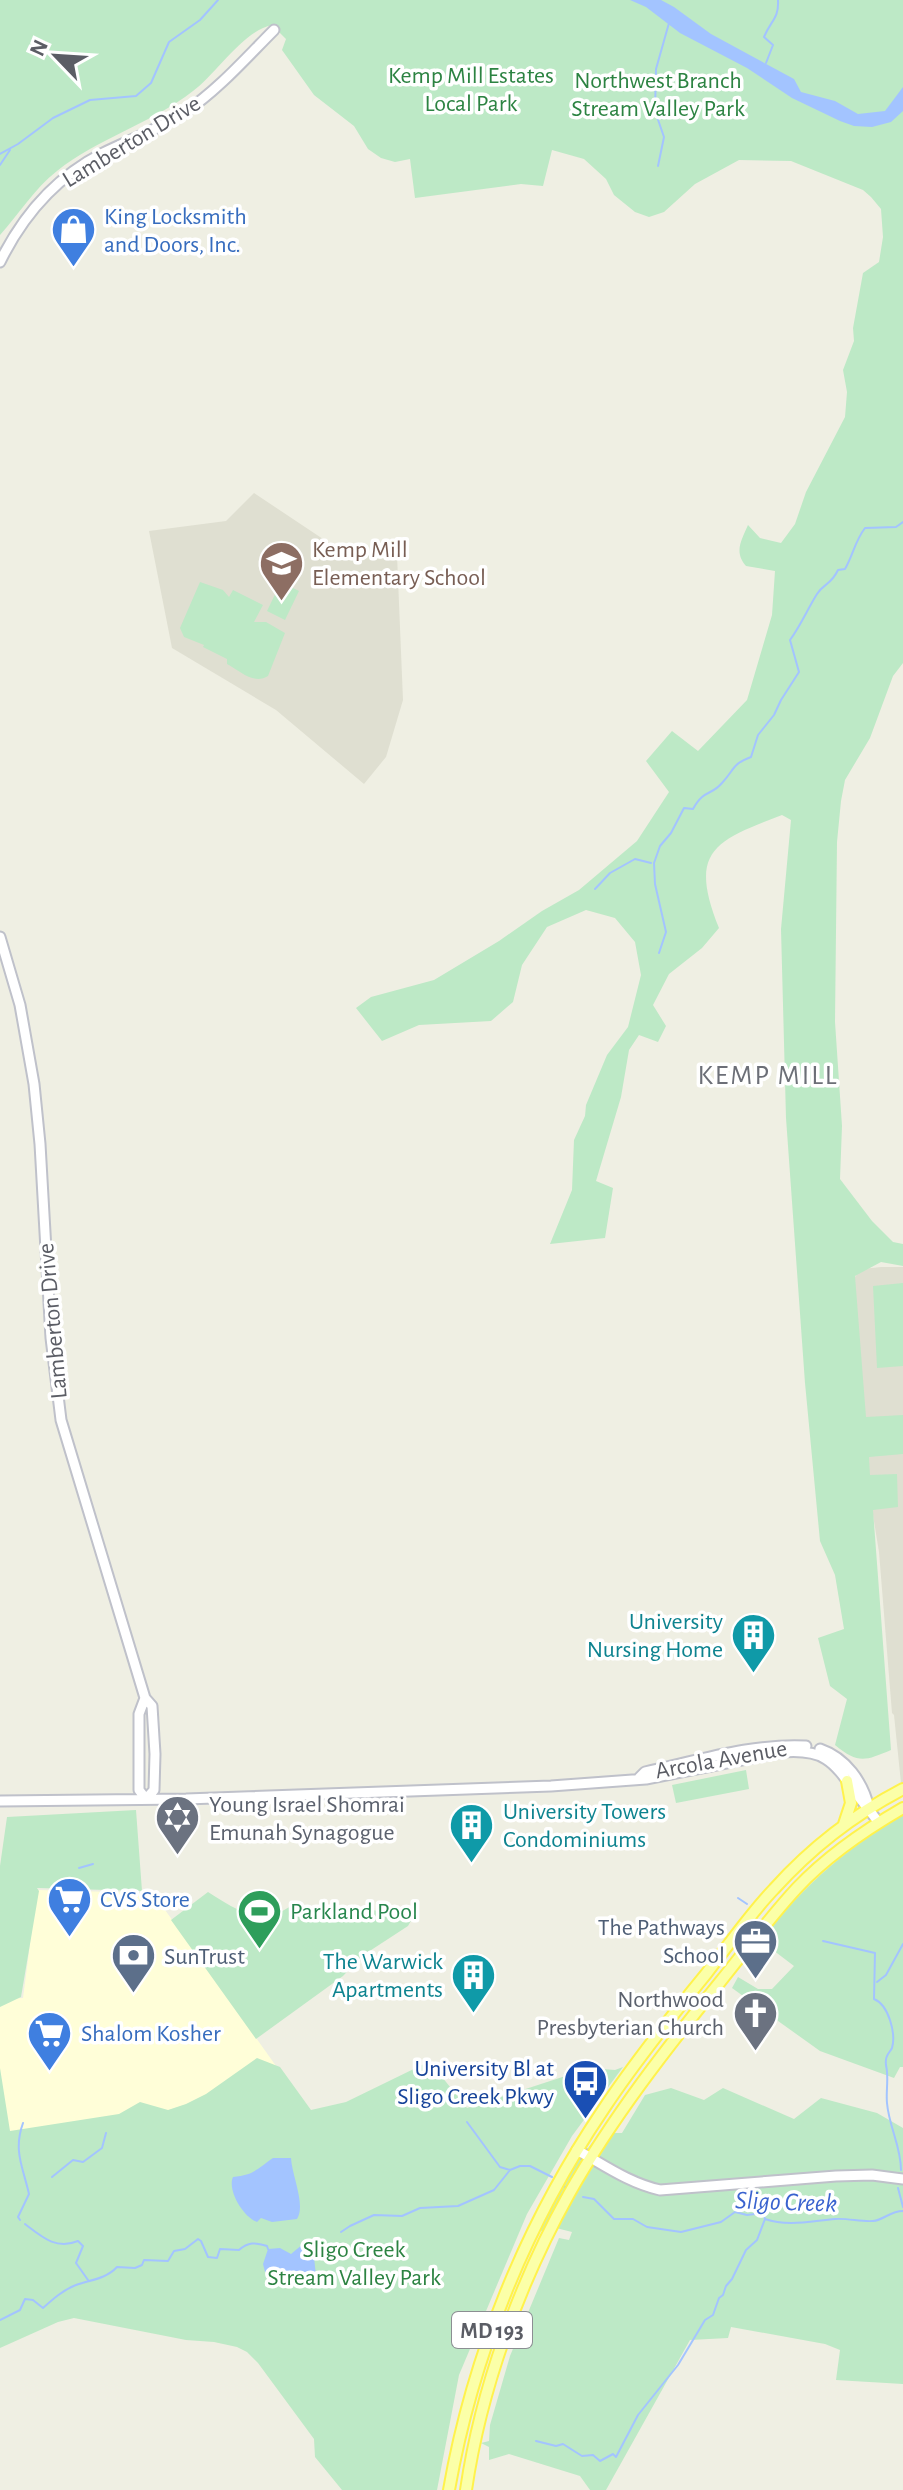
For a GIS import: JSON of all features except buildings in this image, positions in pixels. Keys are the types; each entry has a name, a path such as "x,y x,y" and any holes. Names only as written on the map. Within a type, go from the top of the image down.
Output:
{"main road":[{"path":"842,1828 851,1803 847,1781"},
{"name":"MD 193","path":"449,2490 468,2404 501,2305 521,2254 577,2150 626,2076 774,1889 817,1847 869,1808 903,1789"},
{"name":"MD 193","path":"466,2490 485,2404 510,2325 549,2232 591,2158 656,2063 763,1926 826,1861 878,1822 903,1808"}],"street":[{"name":"Lamberton Drive","path":"0,262 30,211 44,195 92,159 151,132 185,112 222,82 274,30"},
{"name":"Lamberton Drive","path":"0,937 20,1005 34,1084 52,1351 61,1420 145,1698 152,1706 154,1790 146,1799 139,1790 139,1714 145,1698"},
{"name":"Arcola Avenue","path":"639,1778 645,1772 720,1756 787,1744 809,1746 844,1761 867,1798 869,1808"},
{"name":"Arcola Avenue","path":"0,1801 551,1786 674,1774 783,1752 805,1751 824,1756 839,1769 878,1822"},
{"path":"577,2150 624,2177 660,2190 836,2176 872,2175 903,2179"}],"shaded area":[{"name":"Kemp Mill Elementary School","path":"254,493 347,555 397,555 403,700 386,757 364,784 276,710 172,648 149,531 226,521"},
{"path":"903,1267 901,1783 879,1552 872,1509 853,1279 862,1269"},
{"path":"37,1890 153,1893 276,2066 174,2115 0,2138 0,1999 23,1998"}],"green space":[{"path":"0,0 903,0 903,663 893,676 870,738 845,780 841,801 837,842 835,1022 842,1126 840,1179 872,1221 893,1242 903,1244 903,1266 881,1262 855,1276 866,1417 903,1415 903,1454 869,1457 870,1475 897,1474 898,1507 873,1510 891,1750 862,1759 835,1745 847,1699 830,1686 818,1638 844,1629 835,1575 820,1541 786,1118 781,929 791,820 782,815 739,833 713,852 707,865 706,882 719,928 702,948 669,974 653,1005 666,1026 658,1042 639,1035 629,1050 621,1097 596,1181 613,1188 605,1238 550,1244 572,1190 574,1140 607,1055 628,1027 641,975 635,942 615,918 586,910 547,927 522,965 513,1002 491,1021 419,1025 382,1041 356,1008 371,997 434,980 579,890 637,841 669,792 646,761 672,731 698,751 747,700 772,615 775,571 746,566 740,556 741,541 748,525 760,538 781,543 795,524 806,492 845,417 847,392 843,370 854,341 853,328 863,273 879,262 883,237 881,209 863,190 791,161 739,160 695,184 664,212 649,217 635,212 614,195 606,179 584,159 552,150 543,186 521,184 415,198 410,159 395,162 381,158 368,149 354,126 314,95 282,50 286,39 272,25 251,35 177,103 90,149 57,171 34,193 0,235"},
{"path":"200,582 223,590 229,597 233,590 263,605 254,622 266,622 285,633 268,676 258,679 247,676 227,664 227,659 184,637 180,628"},
{"path":"281,582 299,591 285,620 267,611"},
{"path":"903,1283 903,1366 877,1368 873,1286"},
{"path":"746,1770 749,1789 676,1803 672,1785"},
{"path":"136,1810 142,1891 37,1888 39,1891 21,1997 0,2007 0,1866 7,1817"},
{"path":"903,1815 903,2067 894,2078 820,2051 732,1988 738,1977 758,1989 772,1989 794,1966 765,1944 770,1937 765,1935 828,1868"},
{"name":"Parkland Pool","path":"208,1892 241,1911 268,1919 277,1919 279,1913 291,1906 369,1909 412,1919 408,1926 362,1956 343,1976 256,2039 171,1920"},
{"name":"Sligo Creek Stream Valley Park","path":"257,2058 280,2067 311,2110 346,2102 426,2063 467,2108 590,2068 615,2070 623,2067 572,2136 527,2214 459,2375 437,2490 342,2490 315,2457 314,2439 258,2363 237,2347 74,2318 0,2348 0,2068 10,2131 119,2114 140,2102 168,2110 206,2094"},
{"path":"671,2088 704,2100 723,2088 794,2119 821,2098 877,2113 903,2128 903,2384 836,2380 840,2350 825,2344 731,2327 728,2338 690,2340 606,2490 590,2490 580,2476 509,2454 489,2460 489,2447 481,2443 489,2441 490,2425 510,2356 559,2238 569,2240 572,2232 556,2228 525,2234 541,2207 600,2133 622,2133 645,2095"}],"water":[{"path":"630,0 661,0 711,34 794,79 801,92 835,101 858,114 885,111 903,87 903,111 891,122 872,127 840,121 792,98"},
{"path":"273,2158 291,2158 299,2213 297,2219 272,2222 261,2218 257,2222 246,2215 238,2202 232,2189 233,2177 251,2173"},
{"path":"303,2244 308,2245 314,2257 316,2276 276,2276 265,2272 263,2264 268,2249 280,2248 291,2254"}],"waterway":[{"path":"0,154 53,118 90,100 136,96 151,83 169,42 200,20 218,0"},
{"path":"766,63 773,45 764,37 776,16 778,0"},
{"path":"658,166 664,137 655,111 656,69 669,23"},
{"path":"0,165 10,150"},
{"path":"659,953 666,932 655,884 654,863 660,846 684,808 693,809 737,765 751,757 758,735 774,715 799,672 790,640 820,590 838,570 845,569 865,528 896,527 903,522"},
{"path":"595,889 610,873 635,859 651,863"},
{"path":"79,1868 93,1864"},
{"path":"738,1898 747,1904"},
{"path":"823,1941 875,1953 874,1999 884,2007 893,2035 886,2062 887,2099 901,2170"},
{"path":"877,1982 886,1975 903,1944"},
{"path":"467,2122 500,2167 510,2170"},
{"path":"20,2220 18,2217 29,2194 19,2151 23,2123"},
{"path":"52,2177 73,2160 83,2162 102,2148 106,2133"},
{"name":"Sligo Creek","path":"341,2232 374,2215 402,2216 420,2208 458,2206 494,2190 510,2170 520,2166 530,2166 552,2177"},
{"path":"898,2188 903,2207"},
{"name":"Sligo Creek","path":"583,2197 594,2199 614,2219 633,2219 647,2227 681,2232 721,2222 735,2212 747,2215 763,2213 765,2219 791,2223 840,2219 873,2221 903,2211"},
{"path":"536,2441 556,2446 563,2444 582,2456 593,2455 600,2461 613,2454 616,2457 638,2415 678,2365 705,2320 713,2315 746,2250 757,2240 765,2219"},
{"path":"25,2224 56,2243 78,2241 83,2246 76,2263 88,2280"},
{"name":"Sligo Creek","path":"0,2320 20,2310 25,2299 33,2300 43,2308 67,2289 103,2277 117,2267 135,2268 142,2265 144,2260 168,2261 174,2251 185,2249 198,2239 208,2257 217,2258 220,2249 239,2250 252,2244 267,2246 268,2249"}],"place":[{"name":"King Locksmith and Doors, Inc.","path":"73,269"},
{"name":"Kemp Mill Elementary School","path":"281,602"},
{"name":"University Nursing Home","path":"754,1674"},
{"name":"Young Israel Shomrai Emunah Synagogue","path":"178,1857"},
{"name":"University Towers Condominiums","path":"472,1864"},
{"name":"CVS Store","path":"69,1938"},
{"name":"Parkland Pool","path":"259,1950"},
{"name":"The Pathways School","path":"756,1980"},
{"name":"SunTrust","path":"133,1995"},
{"name":"The Warwick Apartments","path":"474,2014"},
{"name":"Northwood Presbyterian Church","path":"755,2052"},
{"name":"Shalom Kosher","path":"50,2072"},
{"name":"University Bl at Sligo Creek Pkwy","path":"585,2121"}],"district":[{"name":"KEMP MILL","path":"768,1074"}],"park label":[{"name":"Kemp Mill Estates Local Park","path":"471,89"},
{"name":"Northwest Branch Stream Valley Park","path":"658,94"}]}
